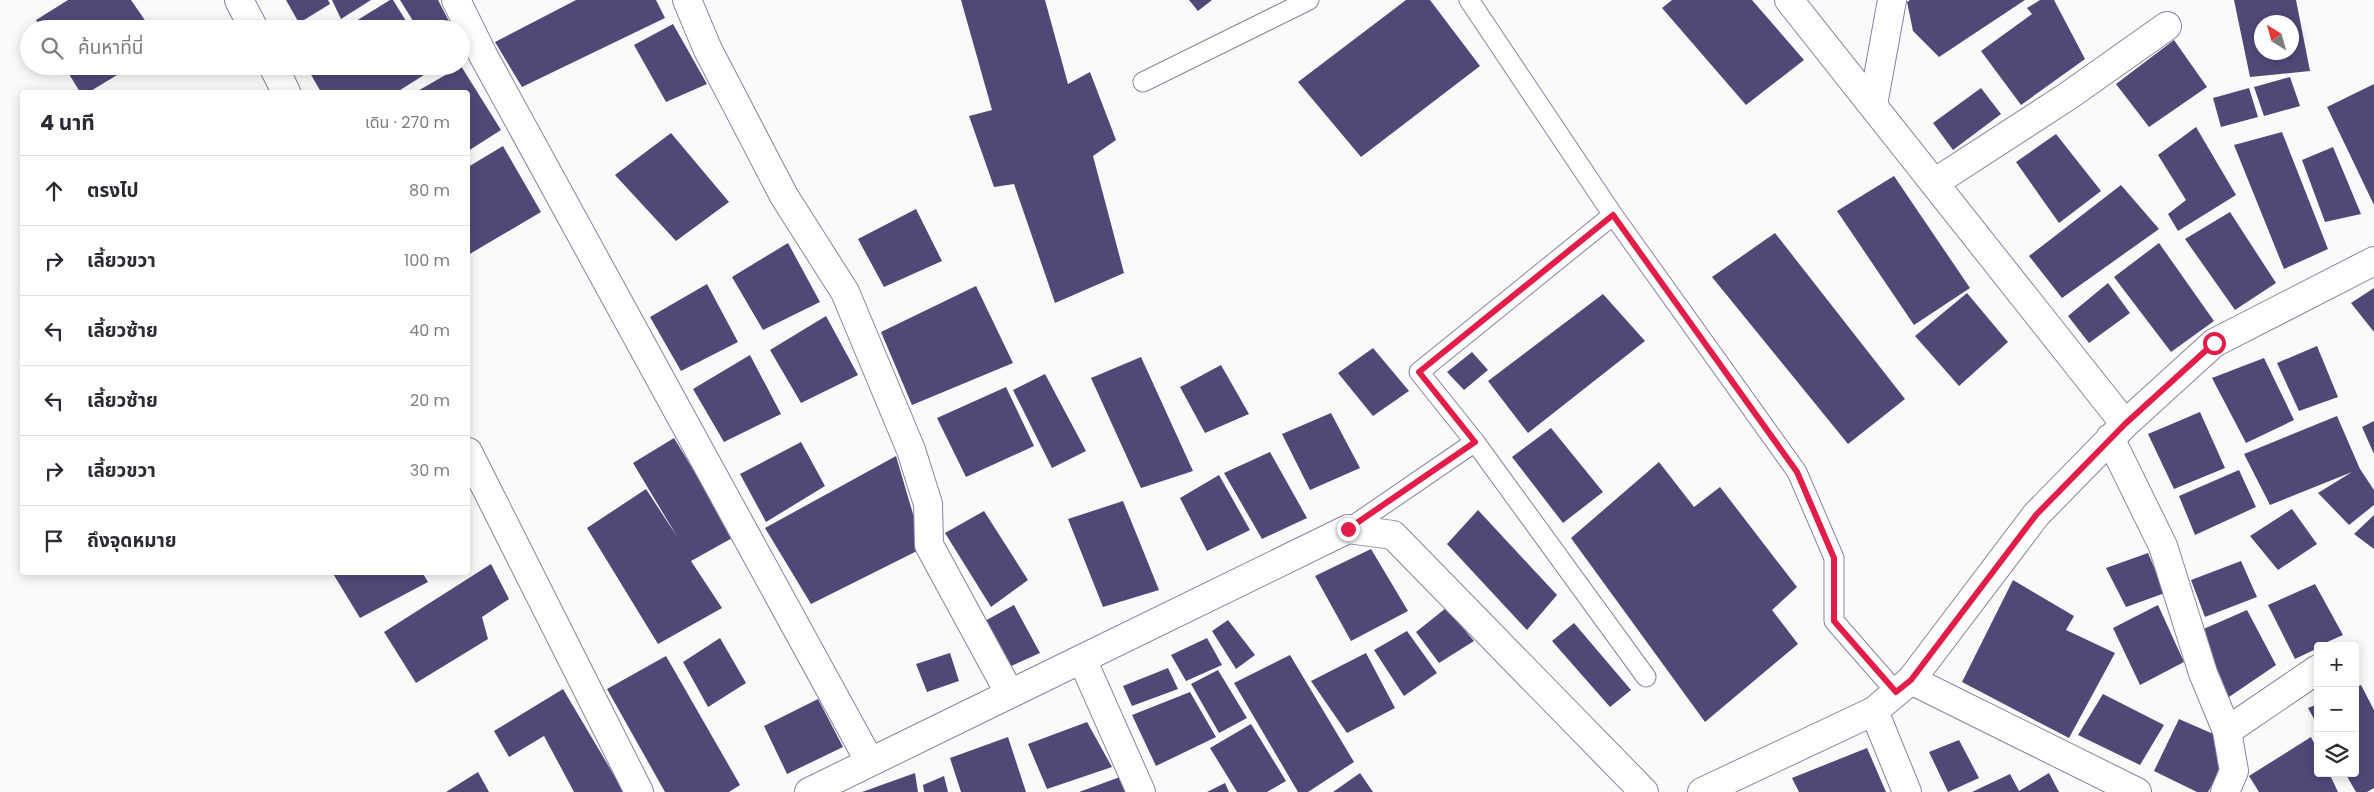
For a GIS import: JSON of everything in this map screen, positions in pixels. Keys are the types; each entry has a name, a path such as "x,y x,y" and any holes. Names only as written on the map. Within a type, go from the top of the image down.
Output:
{"street":[{"path":"240,0 250,20"},
{"path":"456,0 466,20"},
{"path":"687,0 708,50 784,196 845,292 911,450 928,504 929,545 1010,694"},
{"path":"1789,0 1934,183 2118,431 2163,546 2203,673 2227,731 2234,771 2225,792"},
{"path":"1872,105 1892,0"},
{"path":"1934,183 2068,96 2167,26"},
{"path":"470,29 487,64 870,762"},
{"path":"278,75 285,90"},
{"path":"1702,792 1874,711 1904,686 2036,515 2118,431 2214,343 2374,261"},
{"path":"470,456 639,792"},
{"path":"809,792 1348,529 1393,535 1644,792"},
{"path":"1082,659 1141,792"},
{"path":"2227,731 2314,672"},
{"path":"1904,686 2137,792"},
{"path":"1874,711 1907,792"}],"lane":[{"path":"1143,82 1309,0"},
{"path":"1469,0 1613,215 1797,472 1834,558 1834,621 1904,686"},
{"path":"1613,215 1419,372 1475,442 1646,677"},
{"path":"1348,529 1475,442"}],"building":[{"path":"68,0 131,0 145,20 36,20"},
{"path":"286,0 328,0 330,4 304,20 297,20"},
{"path":"332,0 371,0 341,19"},
{"path":"393,0 405,20 358,20"},
{"path":"400,0 438,0 448,20 412,20"},
{"path":"576,0 656,0 665,18 522,87 495,42"},
{"path":"961,0 1045,0 1068,84 1090,72 1116,140 1093,156 1124,273 1055,303 1014,184 994,187 969,116 992,110"},
{"path":"1189,0 1212,0 1198,11"},
{"path":"1406,0 1430,0 1480,66 1361,157 1298,82"},
{"path":"1672,0 1752,0 1804,60 1746,105 1662,8"},
{"path":"1910,0 2025,0 1939,57 1913,31 1907,2"},
{"path":"2040,0 2054,0 2085,59 2021,105 1981,51 2032,14 2027,8"},
{"path":"2234,0 2296,0 2299,15 2254,15 2254,60 2299,60 2299,15 2310,71 2250,77"},
{"path":"673,24 707,84 666,102 634,45"},
{"path":"2174,40 2207,87 2149,127 2116,84"},
{"path":"70,75 117,75 92,90 79,90"},
{"path":"311,75 424,75 400,90 320,90"},
{"path":"445,75 467,75 501,130 470,150 470,90 419,90"},
{"path":"2290,77 2300,106 2264,116 2254,87"},
{"path":"2374,84 2374,205 2327,107"},
{"path":"1981,88 2001,114 1953,150 1933,123"},
{"path":"2249,88 2258,117 2221,127 2213,98"},
{"path":"2196,127 2236,195 2178,231 2168,214 2186,200 2158,155"},
{"path":"2282,132 2328,249 2284,269 2234,145"},
{"path":"671,133 729,202 676,241 615,175"},
{"path":"2056,134 2101,191 2059,223 2016,162"},
{"path":"503,146 541,212 470,254 470,166"},
{"path":"2333,147 2361,214 2325,222 2302,160"},
{"path":"1894,176 1970,288 1914,325 1837,211"},
{"path":"2121,185 2159,229 2062,298 2029,256"},
{"path":"916,209 942,261 884,287 858,239"},
{"path":"2230,212 2276,283 2235,310 2185,239"},
{"path":"1775,233 1905,399 1848,444 1712,277"},
{"path":"788,243 820,302 763,330 732,277"},
{"path":"2159,243 2214,321 2171,352 2114,277"},
{"path":"2108,283 2130,313 2089,343 2068,316"},
{"path":"707,284 738,342 681,371 650,317"},
{"path":"976,286 1013,363 912,405 881,332"},
{"path":"2374,288 2374,332 2351,303"},
{"path":"1967,293 2008,342 1959,386 1915,336"},
{"path":"1603,294 1645,341 1528,433 1488,381"},
{"path":"826,316 858,375 801,403 770,350"},
{"path":"2317,346 2338,397 2299,411 2277,363"},
{"path":"1373,348 1409,391 1373,416 1338,373"},
{"path":"1472,352 1488,370 1464,390 1447,372"},
{"path":"750,355 781,414 724,442 693,389"},
{"path":"1141,357 1193,471 1141,488 1091,378"},
{"path":"2264,358 2294,420 2246,443 2212,378"},
{"path":"1221,365 1249,414 1205,433 1180,387"},
{"path":"1045,374 1086,451 1052,468 1013,390"},
{"path":"1006,387 1034,446 966,477 937,418"},
{"path":"2200,412 2225,468 2174,489 2148,434"},
{"path":"1331,413 1360,468 1310,490 1282,434"},
{"path":"2337,416 2360,469 2374,490 2374,505 2349,525 2318,493 2352,472 2270,505 2244,454"},
{"path":"2374,421 2374,454 2362,427"},
{"path":"1551,428 1603,492 1563,523 1512,457"},
{"path":"674,438 734,537 691,561 722,608 658,644 587,528 646,489 678,538 633,463"},
{"path":"801,442 825,486 766,522 740,474"},
{"path":"1270,452 1307,518 1262,539 1224,473"},
{"path":"896,456 923,548 811,604 765,528"},
{"path":"1659,462 1694,507 1720,487 1797,587 1772,610 1798,644 1705,722 1571,538"},
{"path":"2239,470 2256,507 2195,535 2179,496"},
{"path":"1219,475 1250,530 1207,551 1180,498"},
{"path":"1123,501 1159,590 1103,607 1068,519"},
{"path":"2292,509 2317,544 2278,570 2250,536"},
{"path":"1478,510 1557,595 1527,630 1447,544"},
{"path":"984,511 1028,580 991,607 945,533"},
{"path":"2374,515 2374,549 2354,534"},
{"path":"1371,549 1408,611 1351,641 1315,576"},
{"path":"2148,553 2165,593 2126,607 2106,568"},
{"path":"2241,561 2257,597 2205,617 2191,580"},
{"path":"491,564 509,599 482,617 488,639 416,683 384,632"},
{"path":"334,575 424,575 428,582 360,618"},
{"path":"2013,580 2074,616 2066,630 2115,653 2069,738 1962,682"},
{"path":"2315,584 2343,635 2327,642 2314,642 2314,650 2295,659 2268,605"},
{"path":"1014,605 1040,653 1009,667 983,622"},
{"path":"2158,605 2184,662 2140,685 2113,628"},
{"path":"1446,608 1474,641 1439,663 1416,632"},
{"path":"2247,610 2276,665 2229,697 2199,631"},
{"path":"1228,620 1255,655 1236,669 1212,631"},
{"path":"1574,623 1631,690 1610,707 1552,641"},
{"path":"1407,631 1437,673 1404,696 1374,650"},
{"path":"720,638 746,683 708,707 683,662"},
{"path":"1207,638 1222,665 1186,681 1171,655"},
{"path":"950,653 959,681 927,692 916,664"},
{"path":"1366,653 1395,708 1347,733 1311,681"},
{"path":"1290,655 1354,762 1308,792 1298,792 1234,683"},
{"path":"666,656 740,785 729,792 665,792 607,689"},
{"path":"1168,668 1178,689 1132,706 1123,686"},
{"path":"1218,670 1247,718 1219,733 1191,684"},
{"path":"2361,685 2374,710 2374,788 2367,792 2356,792 2347,777 2359,777 2359,686"},
{"path":"563,689 624,792 574,792 544,736 509,757 494,731"},
{"path":"1190,692 1216,737 1156,766 1132,715"},
{"path":"2103,694 2164,725 2140,765 2078,735"},
{"path":"818,699 843,747 787,774 764,726"},
{"path":"2314,706 2314,719 2308,708"},
{"path":"2179,719 2218,736 2224,764 2208,792 2197,792 2154,771"},
{"path":"1087,722 1112,767 1047,789 1028,744"},
{"path":"1251,724 1286,781 1267,792 1237,792 1210,748"},
{"path":"1008,737 1026,792 961,792 950,758"},
{"path":"2311,737 2314,743 2314,777 2331,777 2338,792 2259,792 2249,776"},
{"path":"1959,740 1979,778 1948,792 1929,752"},
{"path":"1867,748 1886,792 1799,792 1792,778"},
{"path":"478,772 489,792 446,792"},
{"path":"915,773 918,792 862,792"},
{"path":"1360,773 1373,792 1333,792"},
{"path":"2049,773 2059,792 1972,792 2010,774 2019,791"},
{"path":"944,776 948,792 924,792 923,785"},
{"path":"1120,777 1128,792 1079,792"},
{"path":"1225,783 1229,792 1207,792"}],"route":[{"path":"1348,529 1475,442 1419,372 1613,215 1797,472 1834,558 1834,621 1896,692 1911,680 2036,515 2125,424 2214,343"}]}
